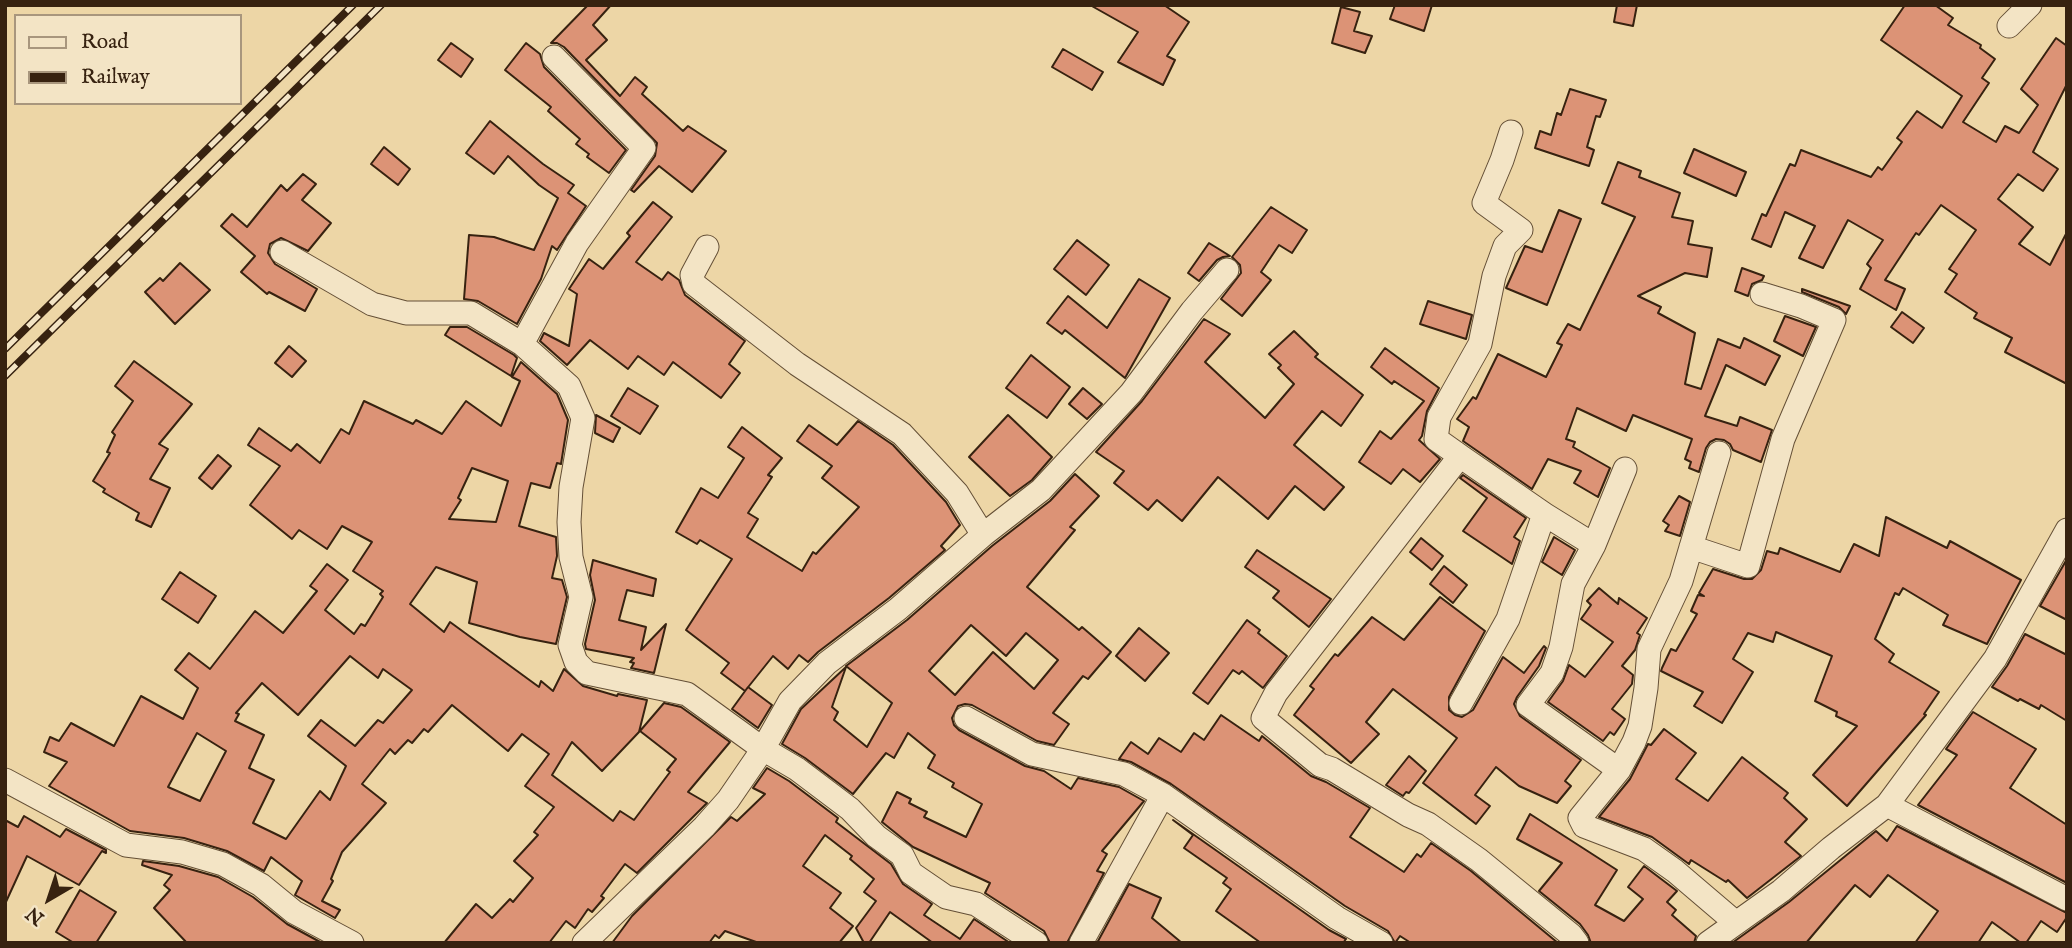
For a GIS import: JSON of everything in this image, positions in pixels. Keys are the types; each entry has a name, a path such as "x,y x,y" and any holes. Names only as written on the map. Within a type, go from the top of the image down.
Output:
{"street":[{"path":"2009,26 2030,5"},
{"path":"522,344 577,243 644,148 554,57"},
{"path":"1511,132 1484,203 1521,230 1505,246 1494,276 1480,344 1438,417 1436,439 1544,514 1594,545"},
{"path":"706,247 692,275 694,284 797,364 902,434 957,494 983,535"},
{"path":"282,252 372,303 406,313 471,313 522,344 569,386 583,418 571,487 569,522 571,557 582,597 570,645 576,662 587,673 687,694 763,749 797,769 850,809 876,836 902,855 911,873 946,897 976,904 1036,943"},
{"path":"584,943 704,827 728,800 763,749 790,701 827,663 898,609 983,535 1041,490 1131,393 1192,311 1227,270"},
{"path":"1691,547 1748,566 1783,439 1833,320 1801,306 1762,294"},
{"path":"1719,453 1681,580 1649,649 1640,726 1634,742 1619,770 1580,818 1584,826 1644,849 1675,871 1736,923"},
{"path":"1460,456 1276,693 1263,718 1320,765 1332,769 1408,815 1428,824 1479,860 1571,935 1577,943"},
{"path":"1619,770 1528,705 1552,673 1561,647 1573,584 1594,545 1625,469"},
{"path":"1461,703 1508,620 1544,514"},
{"path":"1707,943 1781,891 1887,805 1995,659 2067,530"},
{"path":"966,718 1032,754 1124,774 1163,795 1337,918 1381,943"},
{"path":"5,780 126,845 182,852 223,864 261,884 320,936 352,943"},
{"path":"1081,943 1163,795"},
{"path":"1887,805 2067,899"}],"building":[{"path":"588,5 611,5 593,25 607,40 586,60 620,96 635,77 647,87 642,94 683,131 688,126 726,151 692,192 659,166 634,192 631,190 655,156 657,143 564,47 551,43"},
{"path":"1090,5 1164,5 1189,22 1167,56 1175,60 1163,85 1118,62 1138,32"},
{"path":"1395,5 1432,5 1424,31 1390,19"},
{"path":"1617,5 1637,5 1633,26 1614,22"},
{"path":"1905,5 1935,5 1953,18 1948,25 1981,45 1980,48 1995,59 1982,78 1989,83 1963,122 1996,142 2005,126 2019,133 2038,105 2021,89 2056,38 2067,46 2067,84 2033,152 2058,169 2043,191 2018,174 1998,199 2033,227 2019,244 2050,265 2067,232 2067,384 2005,352 2012,338 1974,318 1977,313 1945,292 1957,274 1949,269 1976,230 1941,205 1919,235 1916,233 1885,280 1905,289 1896,310 1860,289 1871,268 1867,264 1883,240 1848,220 1823,268 1799,258 1815,226 1785,212 1771,247 1752,239 1762,214 1766,216 1790,164 1795,166 1801,150 1871,177 1878,167 1882,170 1902,142 1897,138 1917,111 1942,128 1962,96 1881,40"},
{"path":"1341,7 1360,12 1354,31 1372,36 1365,53 1332,43"},
{"path":"451,43 473,59 461,77 438,60"},
{"path":"526,43 540,54 544,67 626,150 609,173 587,157 589,154 576,144 580,139 548,111 551,107 505,70"},
{"path":"1063,49 1103,72 1092,90 1052,67"},
{"path":"1570,89 1606,100 1600,117 1596,116 1587,147 1594,150 1589,166 1535,148 1540,131 1551,135 1557,113 1561,115"},
{"path":"490,121 574,185 568,193 586,206 557,250 552,246 541,279 517,324 478,301 464,299 469,235 494,237 534,250 558,198 539,185 508,156 494,174 466,153"},
{"path":"384,147 410,169 398,185 371,164"},
{"path":"1694,149 1746,172 1736,196 1684,173"},
{"path":"1618,162 1641,171 1639,177 1680,193 1672,217 1693,221 1688,244 1712,248 1707,277 1685,273 1638,296 1661,307 1658,313 1695,333 1685,384 1701,389 1718,339 1740,348 1744,338 1780,356 1765,385 1726,365 1705,416 1737,426 1740,417 1772,430 1761,462 1733,450 1724,440 1716,439 1706,448 1699,472 1689,468 1691,462 1685,459 1692,439 1633,415 1626,431 1577,408 1566,439 1575,442 1573,447 1610,468 1598,497 1574,483 1581,471 1548,459 1532,489 1463,441 1469,427 1457,419 1473,397 1476,399 1498,354 1546,377 1562,345 1557,343 1568,324 1580,330 1635,217 1602,203"},
{"path":"303,174 316,184 302,200 331,223 308,251 281,238 270,244 268,253 275,264 317,289 305,311 269,292 267,294 241,272 255,256 221,226 232,214 247,227 281,185 287,191"},
{"path":"653,202 672,217 636,262 662,280 668,272 679,280 685,295 745,341 729,364 740,373 721,398 673,362 664,375 638,356 628,369 590,340 567,365 540,341 544,333 569,346 577,294 569,289 589,259 603,269 630,236 627,233"},
{"path":"1271,207 1307,230 1292,253 1279,245 1261,272 1271,280 1242,316 1221,299 1241,273 1240,265 1232,257"},
{"path":"1559,210 1581,219 1547,305 1506,288 1525,246 1542,252"},
{"path":"1077,240 1109,265 1086,295 1054,269"},
{"path":"1209,243 1230,256 1217,260 1199,281 1188,273"},
{"path":"180,263 210,290 175,324 145,292 160,278 163,281"},
{"path":"1742,268 1764,276 1762,280 1752,284 1748,296 1735,291"},
{"path":"1139,279 1170,298 1125,378 1065,330 1062,334 1047,323 1068,296 1107,328"},
{"path":"1802,289 1850,306 1846,314 1839,307 1802,292"},
{"path":"1428,301 1472,315 1466,339 1420,324"},
{"path":"1902,312 1924,328 1913,343 1891,327"},
{"path":"1785,316 1816,327 1803,356 1774,341"},
{"path":"1204,319 1230,334 1205,362 1265,418 1294,384 1278,368 1281,365 1269,354 1294,331 1318,354 1315,357 1363,395 1341,426 1322,411 1294,445 1344,487 1324,510 1295,486 1268,519 1218,477 1182,521 1157,500 1148,510 1114,483 1124,471 1096,452 1142,401"},
{"path":"450,327 467,327 514,355 517,358 511,376 445,335"},
{"path":"289,346 306,361 292,377 275,363"},
{"path":"1385,348 1439,388 1427,411 1419,440 1440,459 1420,482 1403,469 1391,484 1359,462 1380,431 1391,439 1424,401 1394,381 1392,384 1371,367"},
{"path":"1031,355 1070,387 1047,418 1006,388"},
{"path":"134,361 192,404 159,444 168,449 150,479 170,488 151,527 136,520 139,513 103,492 105,489 93,481 110,453 107,452 115,435 112,432 133,401 115,386"},
{"path":"521,362 557,394 568,420 561,464 557,463 550,488 531,483 519,526 556,537 557,556 552,578 562,580 567,597 556,644 469,623 477,582 436,567 410,604 444,632 450,622 539,687 541,681 553,691 564,669 583,686 617,696 618,694 647,700 639,732 602,771 572,742 552,775 613,821 620,811 634,820 670,772 667,770 676,759 640,731 664,703 681,707 730,742 688,792 707,803 637,873 625,864 601,896 604,898 592,912 588,909 575,928 566,921 549,943 444,943 476,904 492,918 510,899 513,902 533,878 514,861 538,835 534,832 554,807 525,786 549,754 522,734 508,751 452,705 428,732 424,729 412,743 408,740 395,754 390,749 362,784 386,803 342,852 331,879 333,881 322,901 340,910 335,918 295,895 302,881 271,857 264,871 227,851 184,838 130,831 49,786 67,762 44,752 50,737 59,741 71,723 114,746 141,696 183,719 198,688 175,670 189,653 210,669 255,611 283,633 317,591 310,586 327,564 348,580 325,610 354,634 361,624 365,626 383,597 380,594 383,591 353,571 372,542 342,526 327,549 299,530 292,539 250,505 280,466 248,445 259,428 291,451 297,444 320,463 341,429 349,434 364,401 413,424 416,420 442,434 466,401 501,426 520,381 512,377","holes":["472,468 508,481 496,522 449,519 461,500 458,498","350,656 378,678 383,669 412,690 383,723 378,720 355,746 321,720 308,736 346,766 330,800 320,791 286,839 253,823 274,780 249,768 264,735 235,721 239,714 236,713 262,683 298,715","197,733 226,751 200,801 168,787"]},
{"path":"628,388 658,406 640,434 611,416"},
{"path":"1083,388 1102,404 1087,419 1069,404"},
{"path":"596,415 620,428 613,442 595,433"},
{"path":"1008,415 1052,457 1032,480 1010,496 969,457"},
{"path":"858,421 893,445 946,502 960,525 941,546 945,550 808,662 799,655 788,669 773,656 745,691 721,673 729,663 686,630 732,559 700,540 697,544 676,532 701,488 718,498 744,458 728,447 742,427 782,458 768,475 772,477 748,513 758,519 747,537 802,571 813,552 816,554 859,507 822,478 832,466 797,441 809,425 837,445"},
{"path":"218,455 231,466 212,489 199,478"},
{"path":"1075,474 1099,496 1070,527 1075,530 1027,587 1079,630 1082,627 1111,652 1088,679 1083,676 1053,713 1069,724 1054,745 1037,741 972,705 958,706 952,718 959,730 1025,766 1044,771 1071,789 1078,778 1119,787 1144,801 1102,851 1107,854 1097,871 1104,873 1067,943 1050,943 1044,931 985,893 990,883 913,847 882,822 897,792 911,799 909,803 927,812 924,817 966,837 982,804 952,787 954,783 928,768 935,755 908,733 894,758 886,753 853,794 782,744 801,709 846,667 832,707 838,712 834,720 867,747 892,703 846,666 907,620 992,546 1050,501","holes":["971,625 1006,656 1026,633 1058,660 1034,689 993,652 955,695 929,671"]},
{"path":"1463,475 1526,518 1514,537 1520,541 1512,564 1463,531 1487,498 1460,478"},
{"path":"1679,496 1690,502 1680,536 1665,531 1669,525 1663,521"},
{"path":"1886,517 1947,548 1950,541 2021,580 1987,644 1943,625 1948,615 1903,588 1899,595 1895,593 1875,639 1894,654 1889,662 1939,692 1924,714 1926,715 1847,806 1813,775 1857,726 1836,716 1837,712 1815,701 1832,656 1776,632 1773,642 1748,633 1733,659 1753,672 1722,723 1694,706 1703,692 1661,671 1671,649 1676,651 1697,614 1691,611 1698,595 1704,596 1699,593 1713,569 1752,579 1761,570 1767,551 1778,554 1780,548 1840,572 1854,544 1879,556"},
{"path":"1554,537 1575,550 1562,575 1542,562"},
{"path":"1421,538 1443,556 1432,570 1410,552"},
{"path":"1257,550 1331,599 1309,627 1273,598 1279,591 1245,567"},
{"path":"2067,559 2067,620 2040,606"},
{"path":"593,560 656,579 653,596 627,590 619,620 646,627 641,650 666,624 654,673 631,668 634,663 630,662 634,658 586,649 595,600 590,575"},
{"path":"1444,566 1467,585 1453,603 1430,584"},
{"path":"180,572 216,596 198,623 162,599"},
{"path":"1599,588 1618,604 1619,598 1647,618 1637,633 1640,635 1635,650 1622,666 1633,675 1632,684 1612,709 1625,719 1614,735 1610,732 1603,741 1548,702 1563,681 1569,665 1585,677 1613,642 1581,619 1591,605 1587,601"},
{"path":"1440,597 1485,631 1449,697 1449,710 1455,715 1462,717 1473,710 1503,657 1524,673 1544,646 1546,648 1539,666 1514,704 1520,716 1581,760 1565,781 1571,786 1557,803 1519,786 1496,767 1475,795 1490,806 1476,824 1423,783 1457,738 1393,689 1366,722 1379,734 1351,763 1294,715 1314,689 1310,686 1335,654 1338,656 1372,617 1404,640"},
{"path":"1247,620 1260,630 1258,633 1287,656 1263,688 1242,671 1239,674 1233,670 1208,704 1193,693"},
{"path":"1139,628 1169,653 1145,681 1116,656"},
{"path":"2025,634 2067,655 2067,721 2041,705 2039,709 1992,687"},
{"path":"748,687 772,705 758,728 732,709"},
{"path":"1973,712 2036,749 2010,788 2067,825 2067,883 1918,805 1957,755 1946,749"},
{"path":"1221,715 1259,741 1262,736 1311,776 1370,808 1350,837 1404,872 1417,854 1421,857 1431,843 1471,871 1558,943 1411,943 1400,936 1395,943 1388,931 1345,906 1171,784 1131,762 1119,759 1131,742 1148,754 1159,738 1181,752 1194,733 1204,740"},
{"path":"1664,729 1696,753 1676,779 1708,801 1742,757 1788,793 1784,798 1807,819 1785,842 1801,856 1747,898 1728,880 1726,882 1691,860 1689,864 1652,837 1599,817 1630,779 1648,744 1651,745"},
{"path":"1409,756 1426,771 1409,793 1406,792 1403,796 1386,785"},
{"path":"767,768 838,818 836,822 891,864 903,884 932,904 924,915 960,939 974,919 1010,943 933,943 890,912 869,943 864,943 856,928 876,901 864,892 874,879 850,859 852,856 825,835 803,866 841,893 830,908 853,926 839,943 759,943 725,931 719,938 715,935 709,943 612,943 632,916 731,817 737,821 765,794 753,788"},
{"path":"1530,814 1617,870 1595,905 1624,921 1643,899 1628,887 1644,866 1677,891 1667,902 1676,910 1672,915 1696,936 1694,943 1591,943 1580,924 1539,891 1562,863 1517,839"},
{"path":"24,816 60,837 66,829 106,850 106,853 102,851 79,885 27,856 5,904 5,820 18,827"},
{"path":"1173,820 1329,930 1346,939 1343,943 1261,943 1216,911 1231,889 1223,883 1227,878 1184,848 1193,835"},
{"path":"1897,826 2067,913 2067,917 2057,932 2041,921 2026,943 2021,943 1992,922 1978,943 1915,943 1938,911 1888,875 1870,897 1855,885 1806,943 1732,943 1789,902 1876,831 1887,841"},
{"path":"143,861 179,866 218,877 253,897 287,924 322,943 187,943 154,908 170,890 164,885 172,875 142,865"},
{"path":"1129,884 1161,898 1152,918 1182,943 1097,943"},
{"path":"80,890 116,912 96,943 74,943 56,932"}],"railway":[{"path":"5,349 353,5"},
{"path":"5,376 381,5"}]}
